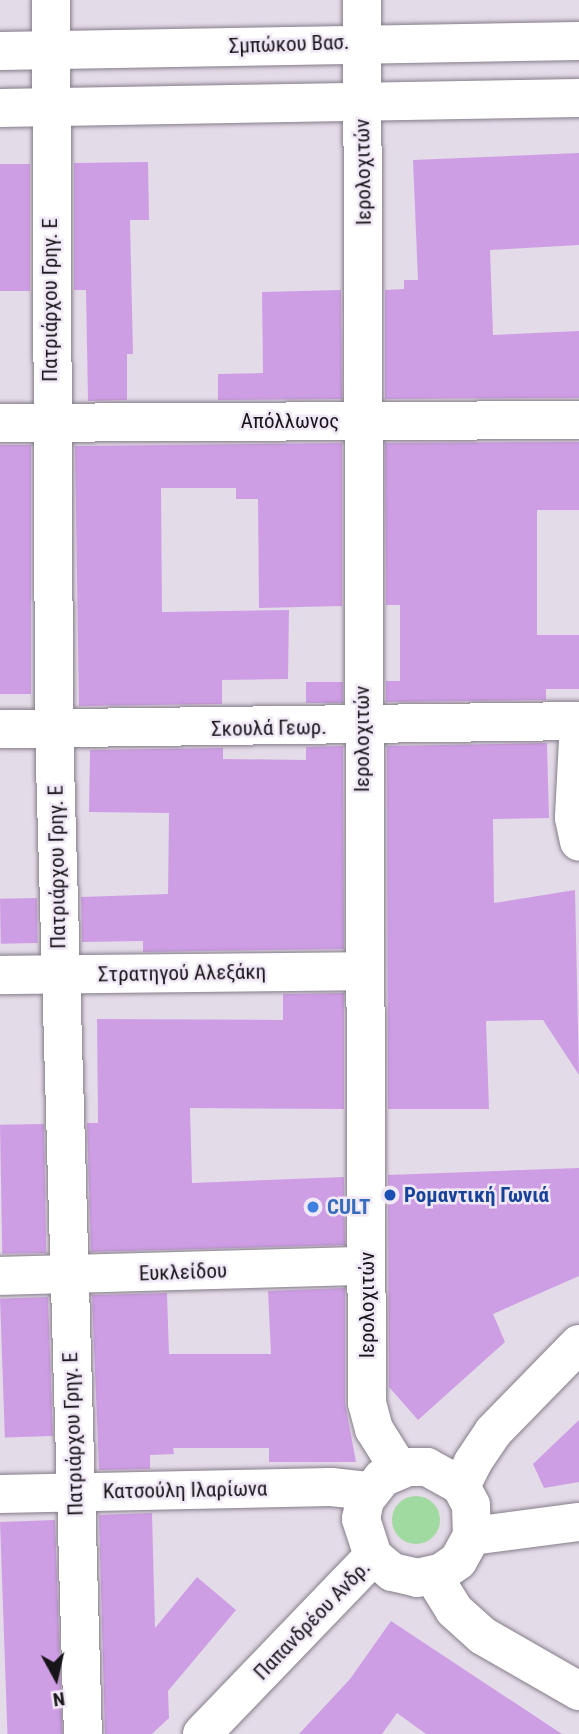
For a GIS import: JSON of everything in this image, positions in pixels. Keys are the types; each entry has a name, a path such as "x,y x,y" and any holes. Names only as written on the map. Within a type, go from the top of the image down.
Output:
{"street":[{"name":"Πατριάρχου Γρηγ. Ε","path":"51,0 49,107 54,730 83,1734"},
{"name":"Ιερολοχιτών","path":"362,0 366,421 361,727 367,1403 385,1480"},
{"name":"Σμπώκου Βασ.","path":"0,51 361,42 579,41"},
{"path":"0,108 579,98"},
{"name":"Απόλλωνος","path":"0,423 579,420"},
{"path":"579,721 574,818 579,841"},
{"name":"Σκουλά Γεωρ.","path":"0,730 361,727 579,721"},
{"name":"Στρατηγού Αλεξάκη","path":"0,975 363,971"},
{"name":"Ευκλείδου","path":"0,1276 366,1266"},
{"path":"461,1486 492,1432 579,1344"},
{"path":"373,1556 361,1529 385,1480 437,1469 461,1486 471,1504 472,1536 458,1561 433,1576 454,1610 483,1636 579,1691"},
{"name":"Κατσούλη Ιλαρίωνα","path":"0,1494 331,1487 385,1480"},
{"path":"472,1536 579,1522"},
{"name":"Παπανδρέου Ανδρ.","path":"202,1734 373,1556 400,1575 433,1576"}],"green space":[{"path":"416,1496 425,1497 433,1503 439,1511 439,1529 433,1537 425,1543 416,1544 407,1543 399,1537 393,1529 392,1520 393,1511 399,1503 407,1497"}],"building":[{"path":"579,153 579,245 490,250 493,335 579,331 579,398 385,399 385,290 404,289 404,280 418,280 413,160"},
{"path":"148,162 149,220 130,220 133,354 127,354 127,400 88,401 86,290 74,290 74,163"},
{"path":"0,164 30,164 30,291 0,291"},
{"path":"341,290 342,399 218,400 218,374 263,373 262,292"},
{"path":"579,442 579,510 537,510 537,635 579,635 579,689 546,689 546,700 386,702 386,681 400,681 400,605 386,605 385,443"},
{"path":"342,443 342,606 259,608 258,499 236,499 236,488 161,488 162,612 289,610 288,679 222,680 222,704 79,706 75,446"},
{"path":"0,445 31,445 31,694 0,694"},
{"path":"306,682 343,682 343,703 306,703"},
{"path":"547,743 549,818 493,819 494,903 575,890 579,1075 543,1020 486,1021 489,1109 388,1109 387,746"},
{"path":"343,746 344,949 143,952 143,941 82,942 81,897 168,894 169,813 89,812 90,750 223,748 223,759 306,760 306,747"},
{"path":"37,898 38,943 1,944 0,899"},
{"path":"344,993 344,1109 190,1108 192,1183 344,1177 345,1245 91,1252 87,1123 98,1123 97,1019 283,1020 283,994"},
{"path":"44,1124 46,1253 2,1254 0,1125"},
{"path":"579,1168 579,1276 493,1314 505,1342 418,1420 389,1387 388,1175"},
{"path":"345,1288 345,1403 356,1462 269,1462 269,1448 173,1448 174,1454 150,1455 150,1469 99,1470 92,1295 167,1293 169,1354 271,1354 268,1291"},
{"path":"48,1297 53,1436 5,1438 0,1299"},
{"path":"579,1420 579,1482 544,1488 533,1464"},
{"path":"152,1513 155,1628 197,1577 236,1610 168,1691 169,1718 152,1734 105,1734 99,1515"},
{"path":"55,1520 62,1734 7,1734 0,1522"},
{"path":"391,1621 562,1734 426,1734 397,1713 382,1734 299,1734 350,1679"}],"place":[{"name":"Ρομαντική Γωνιά","path":"390,1195"},
{"name":"CULT","path":"313,1207"}]}
